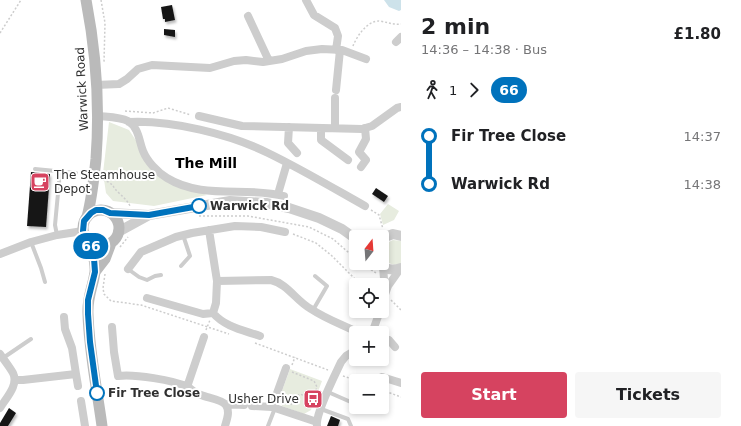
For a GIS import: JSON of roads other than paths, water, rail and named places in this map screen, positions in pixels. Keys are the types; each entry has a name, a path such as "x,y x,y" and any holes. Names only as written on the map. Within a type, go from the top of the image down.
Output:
{"main road":[{"name":"Warwick Road","path":"86,0 92,30 98,116 94,178 87,216"},
{"name":"Warwick Road","path":"94,178 96,193 107,211"},
{"path":"95,272 105,259 111,243 118,232 117,221 107,211 96,210 87,216 84,221 83,231 86,239 100,246 111,243"},
{"path":"90,242 94,258 95,272 88,300 88,314 90,342 102,426"}],"street":[{"path":"306,0 314,15 335,28 338,36 335,128"},
{"path":"248,16 269,61"},
{"path":"96,85 119,84 127,79 138,68 152,64 210,68 234,61 246,60 263,62 282,59 322,49 338,50 366,59"},
{"path":"199,116 242,126 364,128 372,126 397,108 401,107"},
{"path":"98,116 120,119 129,122 143,121 170,124 210,132 250,145 287,163 365,206"},
{"path":"129,122 137,131 141,140 142,149 148,160 166,178 201,191 259,192 281,195 287,163"},
{"path":"289,127 288,143 298,153"},
{"path":"321,128 321,140 348,160"},
{"path":"361,167 366,160 359,152 366,139 364,128"},
{"path":"107,211 149,215 230,201 260,203 302,212 319,218 349,233"},
{"path":"118,232 149,215"},
{"path":"128,269 141,252 160,243 183,235 235,226 261,227 285,232"},
{"path":"209,230 217,281 216,303 213,313"},
{"path":"0,254 31,242 57,235 83,231"},
{"path":"389,234 400,234"},
{"path":"389,270 400,269"},
{"path":"389,286 400,269"},
{"path":"217,281 271,280 278,282 285,286 295,297 313,310 349,328"},
{"path":"147,298 203,314 213,313"},
{"path":"213,313 220,321 228,325 260,336"},
{"path":"64,317 65,329 72,348 78,386"},
{"path":"112,327 118,376 126,375 156,378 187,387 198,395 219,400 225,404 228,409 225,426"},
{"path":"187,387 204,337"},
{"path":"389,341 395,348"},
{"path":"225,404 274,407 317,424 326,396 341,362 349,354"},
{"path":"0,408 14,387 15,380 14,374 1,356"},
{"path":"274,407 286,368"},
{"path":"15,380 76,374"},
{"path":"389,379 401,382"},
{"path":"81,401 85,426"}],"lane":[{"path":"34,169 76,173"},
{"path":"57,235 55,225 60,172"},
{"path":"181,266 190,256 183,235"},
{"path":"31,242 45,282"},
{"path":"128,269 139,277 147,280 161,275"},
{"path":"313,310 327,286 315,276"},
{"path":"1,356 31,340"},
{"path":"326,396 349,402"},
{"path":"268,426 274,407"},
{"path":"321,409 348,419 351,426"}],"water":[{"path":"384,0 401,0 401,10 399,11 389,7"}],"place":[{"name":"The Steamhouse Depot","path":"40,182"},
{"name":"Warwick Rd","path":"199,206"},
{"name":"Fir Tree Close","path":"97,393"},
{"name":"Usher Drive","path":"313,399"}],"district":[{"name":"The Mill","path":"206,163"}]}
